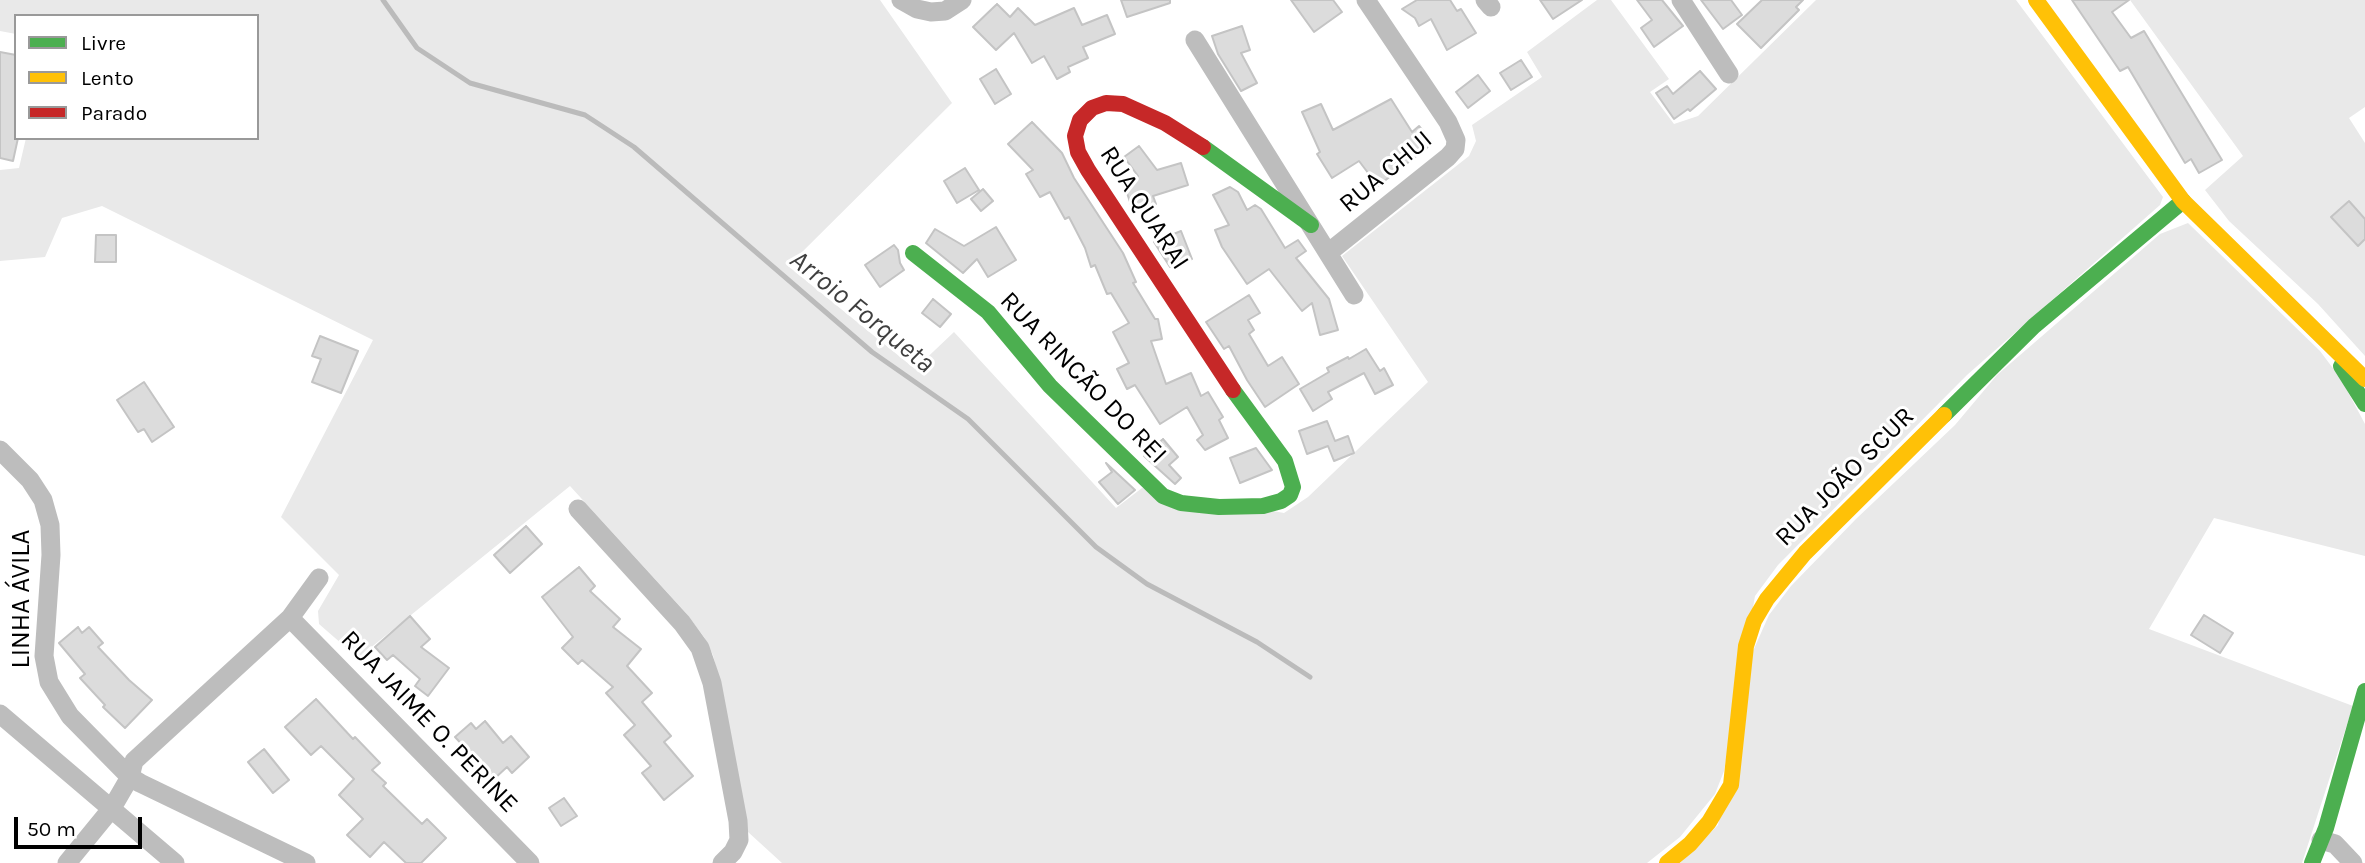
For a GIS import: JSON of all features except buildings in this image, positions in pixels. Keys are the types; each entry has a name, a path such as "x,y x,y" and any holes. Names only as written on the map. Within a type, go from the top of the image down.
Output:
{"street":[{"path":"901,0 917,9 945,12 962,0"},
{"name":"RUA CHUI","path":"1328,253 1448,157 1455,149 1457,140 1448,122 1366,0"},
{"path":"1681,0 1729,74"},
{"path":"2036,0 2183,201 2312,324 2365,379"},
{"path":"1195,40 1354,295"},
{"name":"RUA QUARAI","path":"1291,475 1285,461 1221,374 1088,170 1078,152 1075,136 1080,120 1092,108 1106,103 1123,104 1165,123 1311,225"},
{"name":"RUA JOÃO SCUR","path":"1667,863 1690,844 1709,822 1731,785 1746,646 1754,621 1767,599 1805,553 2034,326 2183,201"},
{"name":"RUA RINCÃO DO REI","path":"913,253 988,312 1050,386 1163,496 1181,503 1219,507 1263,506 1281,501 1290,495 1293,487 1291,475"},
{"path":"2312,324 2365,404"},
{"name":"LINHA ÁVILA","path":"0,450 30,480 43,500 50,525 51,555 44,656 49,682 70,716 130,777"},
{"path":"578,509 682,623 700,648 712,683 738,821 739,840 733,852 722,863"},
{"path":"67,863 112,808 130,777 134,761 290,618 318,578"},
{"name":"RUA JAIME O. PERINE","path":"290,618 530,863"},
{"path":"2328,849 2365,691"},
{"path":"0,714 175,863"},
{"path":"130,777 306,863"},
{"path":"2312,863 2328,849 2352,796"},
{"path":"2328,849 2353,863"}],"shaded area":[{"path":"0,0 880,0 952,103 788,266 915,369 954,332 1116,508 1142,488 1284,513 1308,497 1428,382 1342,256 1469,156 1476,141 1472,125 1542,77 1527,52 1597,0 1611,0 1669,79 1650,92 1674,124 1698,116 1816,0 2016,0 2163,197 2160,205 1967,375 1778,565 1755,596 1724,771 1715,794 1680,837 1647,863 782,863 748,832 720,683 713,655 704,637 686,613 570,486 358,658 319,624 318,611 339,575 281,517 373,340 102,206 62,218 45,257 0,261 0,170 19,168 26,140 259,140 259,14 14,14 14,34 0,31"},
{"path":"2130,0 2365,0 2365,107 2349,118 2365,143 2365,356 2318,304 2229,221 2205,190 2243,156"},
{"path":"2188,223 2320,351 2341,379 2365,424 2365,556 2214,518 2149,629 2353,706 2302,863 1680,863 1718,825 1753,651 1769,615 1791,586 1856,519 1955,425 1997,375 2160,234"}],"waterway":[{"name":"Arroio Forqueta","path":"383,0 417,48 470,83 585,115 634,147 872,352 968,419 1096,547 1147,584 1257,642 1310,677"}],"traffic: fast":[{"path":"1203,147 1311,225"},
{"path":"1944,415 2034,326 2183,201"},
{"path":"913,253 988,312 1050,386 1163,496 1181,503 1219,507 1263,506 1281,501 1290,495 1293,487 1285,461 1233,390"},
{"path":"2341,366 2365,404"},
{"path":"2312,863 2326,828 2365,691"}],"traffic: slow":[{"path":"2036,0 2183,201 2365,379"},
{"path":"1667,863 1690,844 1709,822 1731,785 1746,646 1754,621 1767,599 1805,553 1944,415"}],"traffic: jam":[{"path":"1203,147 1165,123 1123,104 1106,103 1092,108 1080,120 1075,136 1078,152 1088,170 1233,390"}]}
